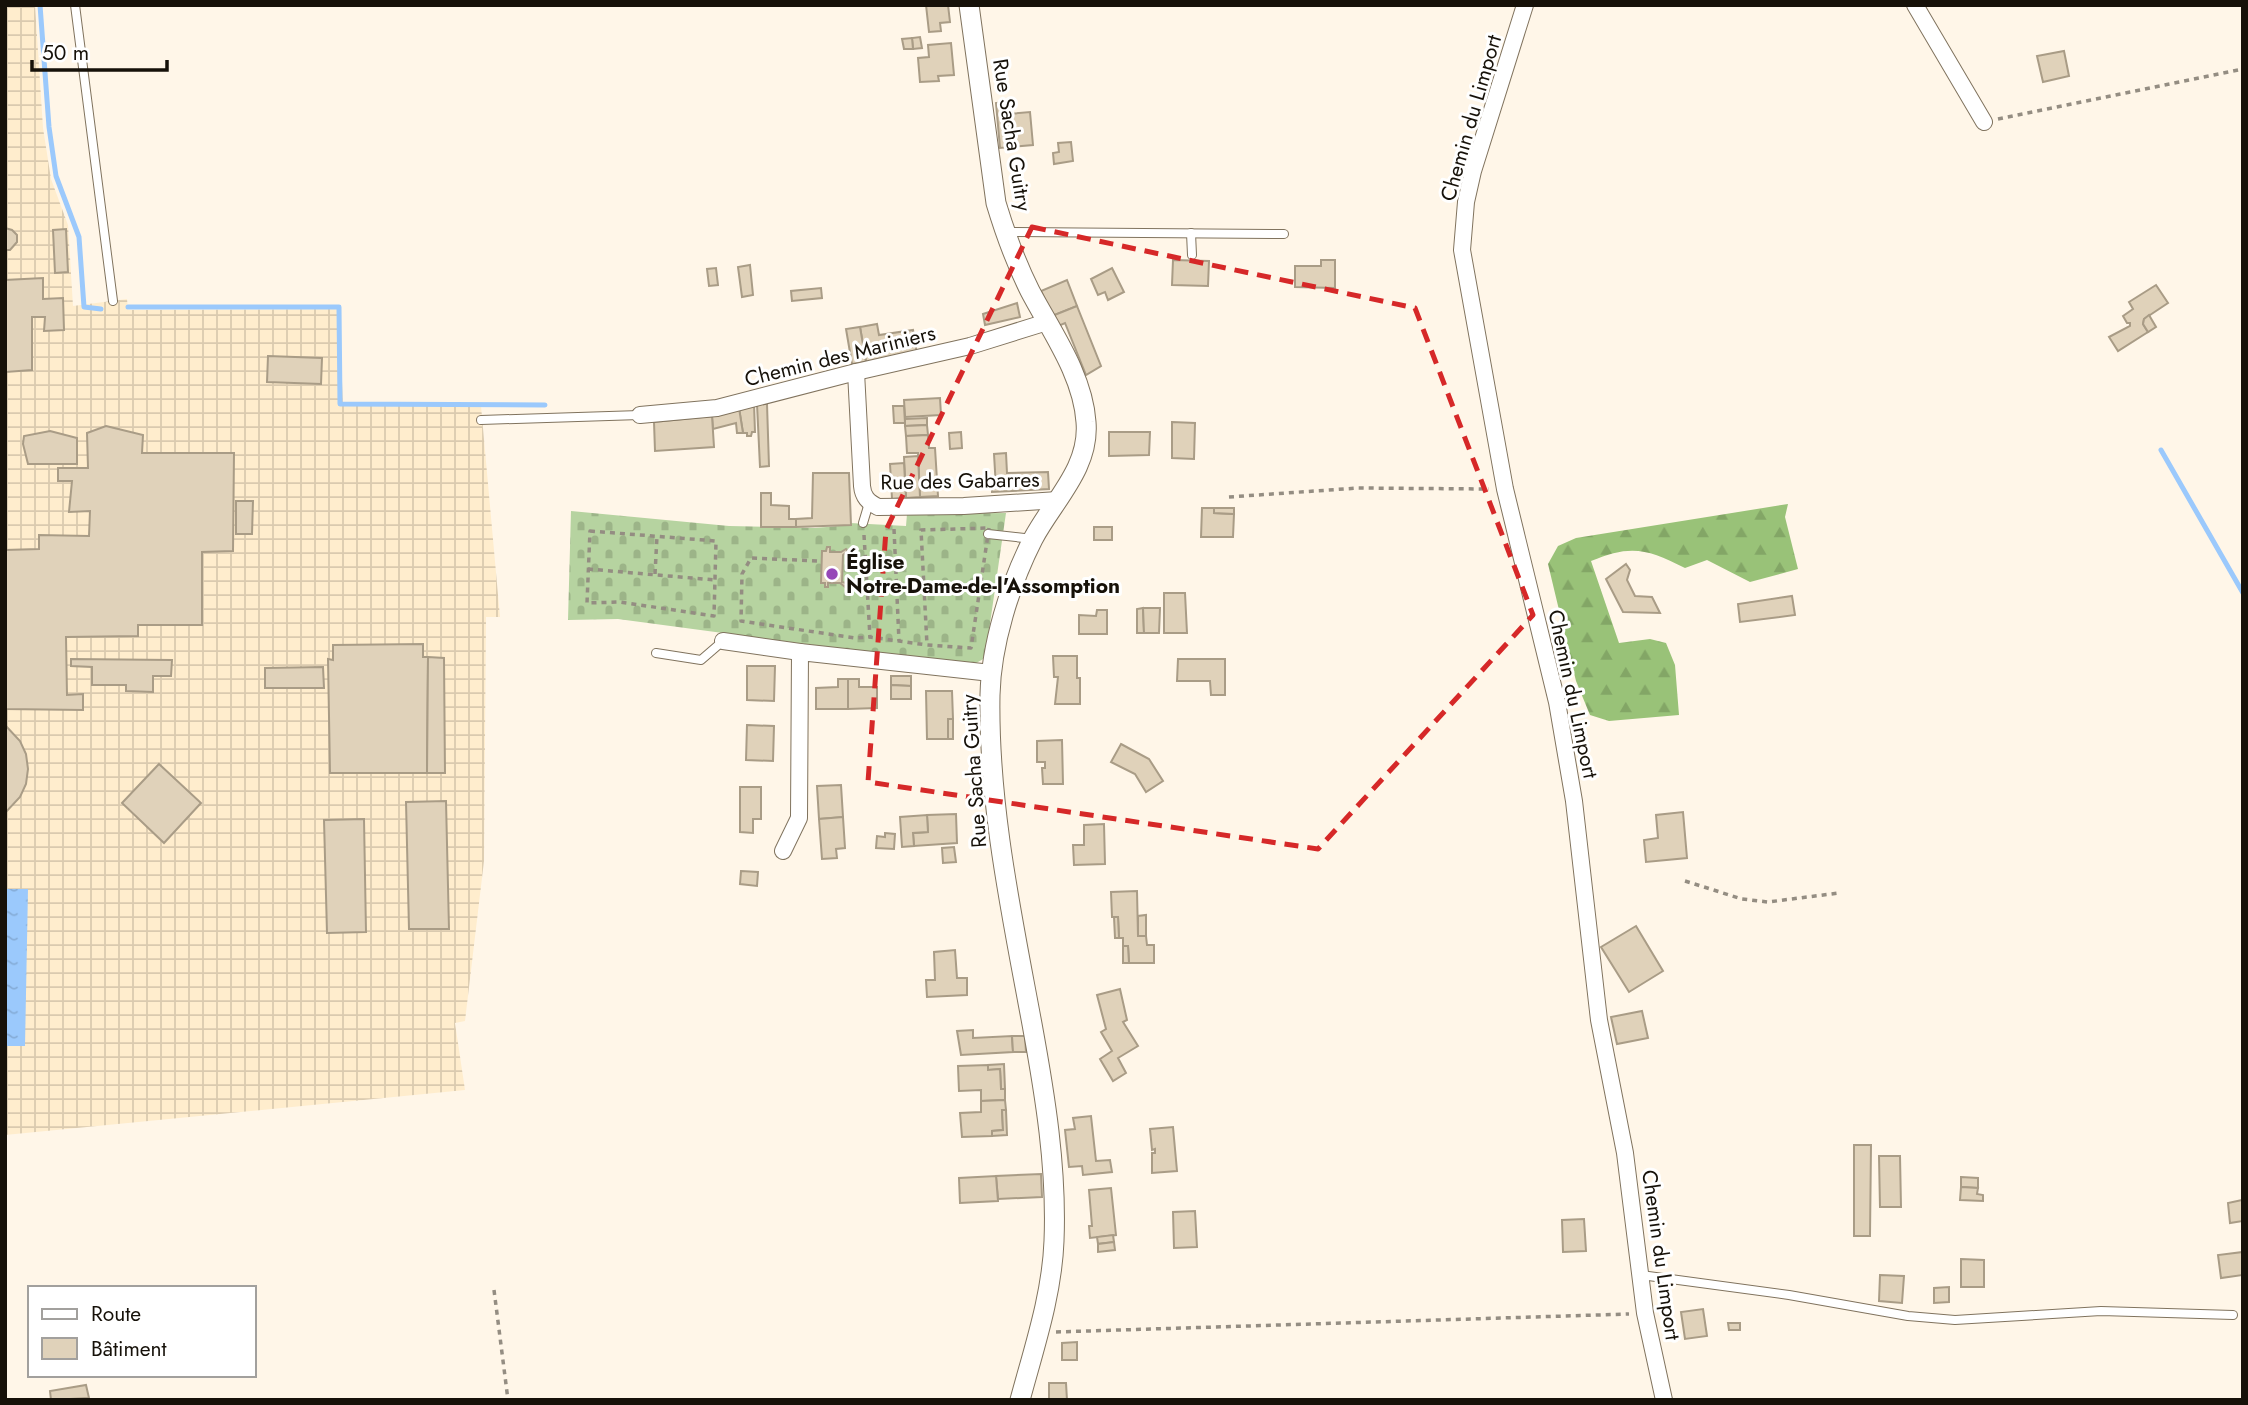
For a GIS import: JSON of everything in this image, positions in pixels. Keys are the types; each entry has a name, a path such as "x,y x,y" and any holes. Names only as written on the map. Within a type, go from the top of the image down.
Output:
{"street":[{"name":"Rue Sacha Guitry","path":"969,5 996,203 1004,232 1069,362 1084,404 1087,424 1081,462 1033,539 1008,598 991,673 991,729 1002,853 1045,1097 1054,1189 1053,1263 1039,1333 1020,1400"},
{"name":"Chemin du Limport","path":"1525,5 1465,202 1462,250 1505,489 1556,702 1572,789 1586,890 1599,1020 1625,1153 1645,1313 1664,1400"},
{"path":"1915,5 1984,122"},
{"name":"Chemin des Mariniers","path":"640,415 717,408 970,346 1047,322"},
{"name":"Rue des Gabarres","path":"856,372 862,486 863,495 869,503 878,507 964,506 1058,500"},
{"path":"723,641 991,673"},
{"path":"783,851 799,818 800,652"}],"lane":[{"path":"75,5 113,301"},
{"path":"1004,232 1284,234"},
{"path":"1191,233 1192,256"},
{"path":"481,420 640,415"},
{"path":"863,523 869,503"},
{"path":"988,534 1033,539"},
{"path":"656,653 701,660 723,641"},
{"path":"1641,1275 1789,1295 1908,1317 1955,1320 2101,1311 2233,1315"}],"path":[{"path":"1984,122 2243,69"},
{"path":"1228,497 1358,488 1505,489"},
{"path":"863,523 870,637"},
{"path":"817,561 751,558 742,573 741,621 855,638 870,637 927,645 971,648 989,528 921,530 927,645"},
{"path":"894,529 899,641"},
{"path":"590,531 716,541 714,616 620,602 587,603 588,569 590,531"},
{"path":"655,574 657,536"},
{"path":"588,569 715,580"},
{"path":"1685,880 1742,899 1768,902 1839,893"},
{"path":"494,1290 508,1400"},
{"path":"1039,1333 1645,1313"}],"highlighted area":[{"path":"1032,227 1415,308 1533,615 1318,849 868,782 886,530"}],"shaded area":[{"path":"5,5 35,5 43,128 51,179 68,225 73,306 127,299 128,310 339,309 343,406 481,406 500,617 486,617 484,861 465,1021 455,1023 465,1090 5,1135"}],"green space":[{"path":"1788,504 1785,517 1798,569 1750,582 1707,560 1685,568 1660,556 1639,551 1617,552 1591,561 1619,643 1650,639 1666,643 1675,665 1679,715 1609,721 1590,715 1576,681 1548,564 1558,546 1576,538"},
{"path":"571,511 729,526 815,528 850,523 906,526 907,514 1006,513 985,658 971,666 618,619 568,620"}],"water":[{"path":"5,889 28,889 25,1046 5,1046"}],"building":[{"path":"926,5 948,5 950,22 940,23 941,31 929,32"},
{"path":"920,37 922,48 913,49 912,38"},
{"path":"912,38 913,49 904,49 902,39"},
{"path":"951,43 954,75 938,76 939,81 920,82 918,58 929,57 928,45"},
{"path":"2064,51 2069,76 2043,82 2037,56"},
{"path":"1008,101 1009,114 1030,112 1033,145 1000,148 996,103"},
{"path":"1071,142 1073,161 1054,164 1053,153 1059,152 1058,143"},
{"path":"5,228 17,235 17,242 10,250 5,250"},
{"path":"66,229 68,272 55,273 53,230"},
{"path":"1173,260 1209,261 1208,286 1172,285"},
{"path":"1321,260 1335,260 1335,288 1295,287 1295,266 1321,266"},
{"path":"750,265 753,295 742,297 738,267"},
{"path":"716,268 718,285 709,286 707,269"},
{"path":"1112,268 1124,292 1108,300 1105,292 1098,295 1091,279"},
{"path":"43,278 43,299 63,298 64,330 44,331 45,317 32,317 32,370 6,372 5,280"},
{"path":"1067,280 1077,306 1052,316 1041,291"},
{"path":"2156,285 2168,303 2144,319 2143,324 2148,332 2118,351 2109,337 2130,326 2123,316 2133,309 2129,302"},
{"path":"821,288 822,298 792,301 791,291"},
{"path":"1017,303 1020,317 985,325 983,314"},
{"path":"1077,306 1101,366 1086,375 1065,323 1056,327 1052,316"},
{"path":"2149,315 2156,327 2148,332 2143,324"},
{"path":"877,324 879,335 913,330 917,354 866,362 860,327"},
{"path":"860,327 866,362 852,364 846,329"},
{"path":"268,356 322,358 321,384 267,382"},
{"path":"940,398 941,415 905,417 904,400"},
{"path":"754,404 755,432 747,436 747,433 743,433 739,408"},
{"path":"757,404 767,404 769,466 760,467"},
{"path":"893,406 904,406 905,423 894,423"},
{"path":"739,408 743,433 737,433 736,423 713,429 712,416"},
{"path":"712,416 714,447 655,451 654,422"},
{"path":"927,418 927,425 905,426 905,419"},
{"path":"1172,422 1195,423 1194,459 1172,458"},
{"path":"927,425 928,435 906,436 905,426"},
{"path":"106,426 143,435 142,453 234,453 233,551 202,552 202,625 138,625 138,636 66,637 67,695 83,694 83,710 5,709 5,550 39,549 39,535 89,536 90,511 69,512 72,481 58,481 58,468 88,468 87,433"},
{"path":"50,431 77,438 77,464 28,464 23,444 24,436"},
{"path":"961,432 962,448 950,449 949,433"},
{"path":"1109,432 1150,432 1149,455 1109,456"},
{"path":"928,435 929,448 935,448 938,496 920,497 918,453 907,453 906,436"},
{"path":"1006,453 1007,473 1048,472 1049,489 992,492 992,488 996,488 994,454"},
{"path":"918,456 920,497 906,498 904,457"},
{"path":"904,463 906,498 892,499 890,464"},
{"path":"813,473 849,473 851,525 796,527 796,519 812,518"},
{"path":"761,493 771,493 771,505 789,506 789,519 796,519 796,527 761,527"},
{"path":"236,501 253,501 252,534 236,534"},
{"path":"1202,508 1214,508 1214,513 1234,514 1233,537 1201,537"},
{"path":"1214,508 1234,508 1234,514 1214,513"},
{"path":"1094,527 1112,527 1112,540 1094,540"},
{"name":"Église Notre-Dame-de-l'Assomption","path":"827,547 830,547 830,552 846,549 848,551 843,555 842,582 846,583 845,587 840,583 828,583 828,587 825,587 825,583 821,583 822,551 826,551"},
{"path":"1626,564 1630,570 1627,580 1635,596 1652,597 1660,613 1623,612 1606,579"},
{"path":"1164,593 1185,593 1187,633 1164,633"},
{"path":"1792,596 1795,615 1740,622 1738,604"},
{"path":"1143,608 1144,633 1137,633 1137,609"},
{"path":"1143,608 1160,608 1159,633 1144,633"},
{"path":"1097,610 1107,610 1107,634 1079,634 1079,615 1096,616"},
{"path":"423,644 423,657 428,657 427,773 330,773 328,659 333,660 333,645"},
{"path":"1053,656 1077,656 1080,704 1055,704 1058,677 1054,677"},
{"path":"428,657 444,658 445,773 427,773"},
{"path":"71,659 172,660 171,676 153,676 153,692 126,691 126,685 92,685 92,667 71,666"},
{"path":"1178,659 1225,659 1225,695 1211,695 1210,681 1177,681"},
{"path":"747,666 775,666 774,701 747,700"},
{"path":"323,667 324,688 265,688 265,668"},
{"path":"891,676 911,676 911,686 891,685"},
{"path":"838,679 848,679 848,709 816,709 816,688 838,687"},
{"path":"848,679 859,679 859,687 877,687 877,708 848,709"},
{"path":"891,685 911,686 911,699 891,699"},
{"path":"926,691 952,691 953,719 948,719 948,739 927,739"},
{"path":"948,719 953,719 953,739 948,739"},
{"path":"5,725 20,741 26,754 28,769 26,784 20,797 5,813"},
{"path":"747,725 774,726 773,761 746,760"},
{"path":"1062,740 1063,784 1043,784 1042,768 1045,768 1045,762 1037,762 1037,741"},
{"path":"1121,744 1149,759 1163,781 1146,792 1135,774 1111,762"},
{"path":"159,764 201,803 164,843 122,803"},
{"path":"841,785 843,817 819,819 817,786"},
{"path":"740,787 761,787 761,819 753,819 753,833 740,832"},
{"path":"446,801 449,929 409,929 406,802"},
{"path":"1683,812 1687,858 1646,862 1644,840 1658,838 1656,815"},
{"path":"956,814 957,843 914,846 913,833 928,832 927,815"},
{"path":"927,815 928,832 913,833 914,846 902,847 900,817"},
{"path":"843,817 845,848 836,849 837,858 822,859 819,819"},
{"path":"364,819 366,932 327,933 324,820"},
{"path":"1104,824 1105,864 1074,865 1073,845 1084,845 1084,825"},
{"path":"885,833 895,834 894,849 876,848 877,836 885,837"},
{"path":"954,847 956,862 943,863 942,848"},
{"path":"741,871 758,872 757,886 740,884"},
{"path":"1137,891 1138,936 1146,936 1147,945 1154,945 1154,963 1129,963 1128,946 1123,946 1123,938 1119,938 1118,917 1112,917 1111,892"},
{"path":"1146,915 1146,936 1138,936 1138,916"},
{"path":"1114,917 1118,917 1119,938 1115,938"},
{"path":"1636,926 1663,971 1629,992 1601,947"},
{"path":"1123,946 1128,946 1129,963 1123,963"},
{"path":"955,950 957,978 967,978 967,995 927,997 926,980 935,980 934,952"},
{"path":"1120,989 1127,1020 1123,1022 1138,1046 1118,1058 1126,1073 1113,1081 1100,1059 1112,1051 1101,1032 1106,1029 1097,995"},
{"path":"1642,1011 1648,1038 1617,1044 1611,1017"},
{"path":"973,1030 973,1038 1012,1036 1013,1052 961,1055 957,1031"},
{"path":"1012,1036 1025,1036 1026,1052 1013,1052"},
{"path":"1004,1064 1005,1089 1001,1089 1000,1069 988,1070 988,1065"},
{"path":"988,1065 988,1070 1000,1069 1001,1089 1005,1089 1005,1100 981,1101 981,1090 959,1091 958,1066"},
{"path":"1005,1100 1006,1110 1002,1110 1003,1130 992,1131 992,1136 962,1137 960,1113 981,1112 981,1101"},
{"path":"1002,1110 1006,1110 1007,1135 992,1136 992,1131 1003,1130"},
{"path":"1091,1116 1096,1161 1110,1160 1112,1172 1083,1175 1082,1166 1069,1167 1065,1130 1075,1129 1073,1118"},
{"path":"1173,1127 1177,1171 1152,1173 1152,1153 1155,1153 1155,1149 1152,1150 1150,1129"},
{"path":"1854,1145 1871,1145 1870,1236 1854,1236"},
{"path":"1879,1156 1900,1156 1901,1207 1880,1207"},
{"path":"1041,1174 1042,1197 998,1199 996,1176"},
{"path":"996,1176 998,1201 960,1203 959,1178"},
{"path":"1961,1177 1978,1178 1978,1188 1961,1187"},
{"path":"1961,1187 1978,1188 1977,1194 1983,1195 1983,1201 1960,1200"},
{"path":"1111,1188 1116,1235 1090,1238 1089,1226 1092,1226 1089,1190"},
{"path":"2242,1200 2243,1221 2230,1223 2228,1203"},
{"path":"1195,1211 1197,1247 1174,1248 1173,1212"},
{"path":"1584,1219 1586,1251 1563,1252 1562,1220"},
{"path":"1113,1235 1114,1242 1098,1244 1097,1237"},
{"path":"1114,1242 1115,1250 1098,1252 1098,1244"},
{"path":"2243,1252 2243,1275 2221,1278 2218,1255"},
{"path":"1961,1259 1984,1260 1984,1287 1961,1287"},
{"path":"1880,1275 1904,1276 1902,1303 1879,1301"},
{"path":"1949,1287 1949,1302 1934,1303 1934,1288"},
{"path":"1703,1309 1707,1336 1685,1339 1681,1312"},
{"path":"1728,1323 1740,1323 1740,1330 1729,1330"},
{"path":"1077,1342 1077,1360 1062,1360 1062,1343"},
{"path":"1049,1383 1066,1383 1067,1400 1049,1400"},
{"path":"86,1385 89,1398 51,1400 50,1391"}],"waterway":[{"path":"40,5 49,127 56,176 79,237 84,307 101,309"},
{"path":"128,307 339,307 340,404 545,405"},
{"path":"2161,450 2243,593"}],"place":[{"name":"Église Notre-Dame-de-l'Assomption","path":"832,574"}]}
